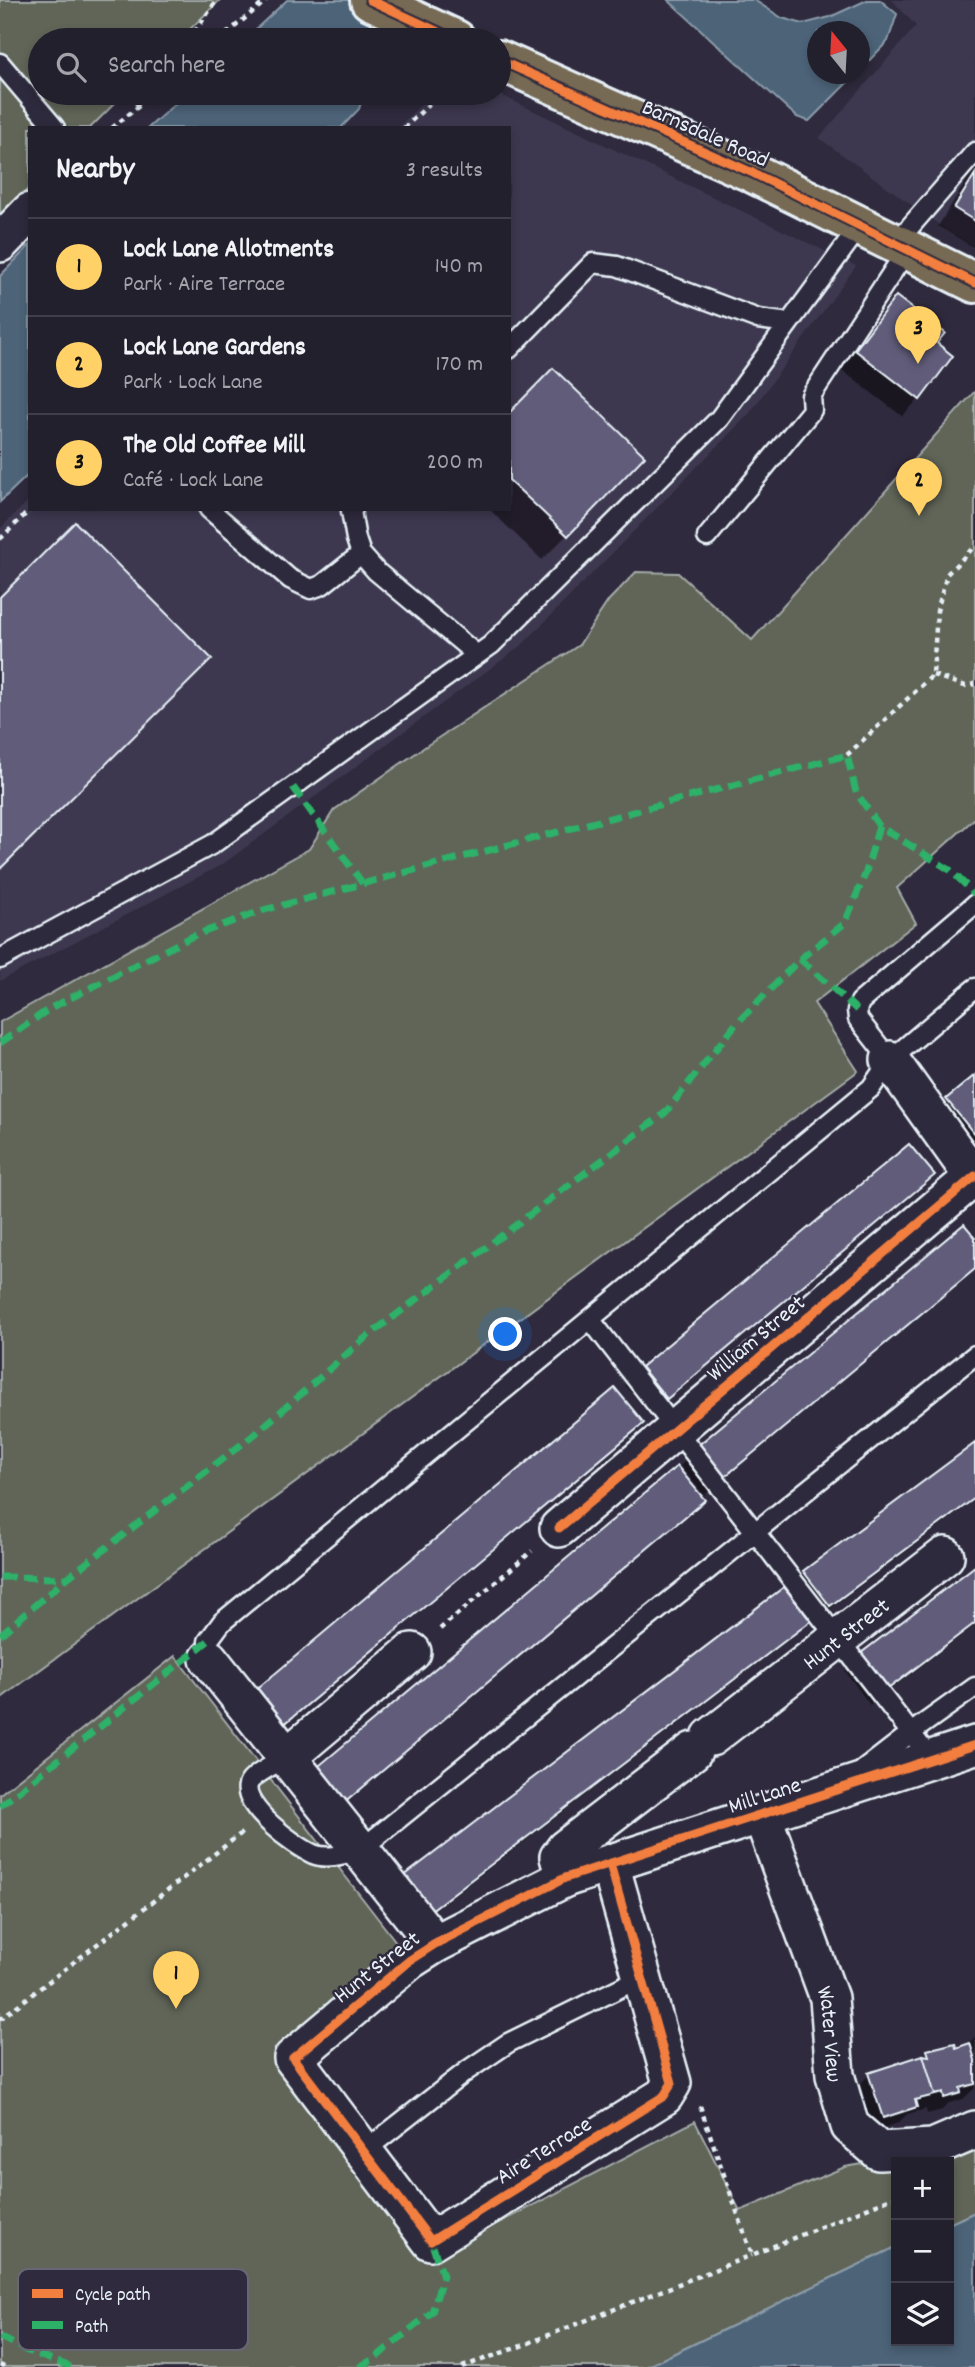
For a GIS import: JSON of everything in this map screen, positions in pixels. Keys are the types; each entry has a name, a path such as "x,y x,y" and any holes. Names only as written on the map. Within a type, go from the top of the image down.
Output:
{"main road":[{"path":"370,0 430,28"},
{"name":"Barnsdale Road","path":"511,65 752,173 975,283"}],"street":[{"path":"0,243 28,214"},
{"path":"890,1059 975,1178"},
{"name":"William Street","path":"559,1528 975,1178"},
{"name":"Hunt Street","path":"293,2058 410,1961 435,1944 565,1878 559,1857 565,1849 945,1556"},
{"path":"287,1757 412,1652"},
{"path":"209,1658 435,1944"},
{"name":"Mill Lane","path":"565,1878 839,1790 922,1746 975,1745"},
{"name":"Water View","path":"762,1815 829,1998 835,2075 850,2126 879,2151 933,2148 975,2130"},
{"path":"610,1864 672,2083"},
{"name":"Aire Terrace","path":"293,2058 431,2241 664,2096 672,2083"}],"lane":[{"path":"0,63 28,96"},
{"path":"36,105 53,126"},
{"path":"707,537 812,410 811,396 901,247 975,152"},
{"path":"0,959 213,844 491,645 719,419 860,226"},
{"path":"511,347 593,263 617,266 758,319 789,323"},
{"path":"211,511 290,579 311,589 322,585 361,554"},
{"path":"351,511 361,554 376,571 477,656"},
{"path":"890,1059 858,1019 860,1002 975,904"},
{"path":"209,1658 208,1641 222,1622 871,1088 890,1059 975,988"},
{"path":"590,1319 922,1746 975,1688"},
{"path":"287,1757 252,1778 248,1786 249,1796 264,1816 275,1830 314,1854 337,1857 360,1850 975,1355"},
{"path":"363,2152 468,2070 509,2043 642,1977"}],"path":[{"path":"197,28 217,0"},
{"path":"233,28 267,0"},
{"path":"128,115 136,105"},
{"path":"115,126 140,105"},
{"path":"406,126 428,105"},
{"path":"0,539 29,511"},
{"path":"847,755 933,675 937,611 947,574 975,546"},
{"path":"933,675 965,686 975,684"},
{"path":"412,1652 559,1528"},
{"path":"0,2020 264,1816"},
{"path":"672,2083 702,2108 752,2255"},
{"path":"462,2367 891,2198"}],"shaded area":[{"path":"892,0 975,0 975,247 948,231 819,138 866,84 870,84 870,79 916,26"},
{"path":"511,100 856,266 749,414 521,646 223,864 0,981 0,529 28,501 28,511 511,511 511,126 400,126 420,105 511,105"}],"green space":[{"path":"0,0 220,0 191,28 28,28 28,105 113,105 92,126 28,126 28,189 0,216"},
{"path":"975,391 975,818 897,888 916,923 814,1003 858,1071 0,1699 0,1022 309,849 334,810 579,645 609,600 636,572 678,573 752,640"},
{"path":"175,1656 410,1960 293,2059 441,2253 695,2121 740,2211 845,2167 891,2159 891,2249 646,2367 0,2367 0,1794"},
{"path":"975,2138 975,2212 954,2222 954,2157 905,2157 953,2149"}],"water":[{"path":"287,0 411,0 381,28 257,28"},
{"path":"668,0 754,0 782,18 807,23 807,84 846,84 809,121 797,117"},
{"path":"867,0 880,0 897,14 888,41 870,60 870,21 815,21"},
{"path":"174,105 360,105 343,126 150,126"},
{"path":"28,247 28,475 0,502 0,276"},
{"path":"975,2212 975,2367 646,2367 891,2249 891,2346 954,2346 954,2222"}],"building":[{"path":"975,174 975,221 954,208"},
{"path":"896,296 945,333 937,343 953,356 920,400 855,350"},
{"path":"553,368 645,456 568,536 511,482 511,411"},
{"path":"75,522 212,659 0,869 0,597"},
{"path":"975,1075 975,1135 946,1099"},
{"path":"909,1144 935,1175 667,1399 641,1367"},
{"path":"964,1224 975,1237 975,1269 722,1479 696,1447"},
{"path":"615,1388 644,1423 282,1726 253,1692"},
{"path":"975,1443 975,1498 830,1606 803,1571"},
{"path":"677,1466 705,1500 343,1804 314,1770"},
{"path":"975,1566 975,1623 888,1689 861,1653"},
{"path":"784,1587 811,1621 430,1911 404,1876"},
{"path":"955,2043 956,2048 970,2043 975,2060 975,2084 960,2088 961,2093 944,2098 943,2093 935,2095 923,2055 929,2056 927,2050"},
{"path":"923,2055 935,2095 915,2100 917,2107 883,2118 868,2073"}],"marked path":[{"path":"0,1043 49,1009 193,936 264,910 847,755 856,792 879,826 950,870 975,894"},
{"path":"293,787 363,884"},
{"path":"0,1635 67,1578 255,1434 364,1339 665,1113 735,1025 800,959 845,923 866,872 879,826"},
{"path":"800,959 857,1010"},
{"path":"0,1577 67,1578"},
{"path":"0,1806 208,1641"},
{"path":"359,2367 374,2359 432,2312 443,2276 431,2241"},
{"path":"0,2337 18,2346"},
{"path":"25,2350 71,2367"}],"cycle path":[{"path":"370,0 430,28"},
{"path":"511,65 753,173 975,283"},
{"path":"559,1528 975,1176"},
{"path":"610,1864 672,2083 664,2096 431,2241 293,2058 410,1960 435,1944 565,1878 975,1745"}],"place":[{"name":"The Old Coffee Mill","path":"918,364"},
{"name":"Lock Lane Gardens","path":"919,516"},
{"name":"Lock Lane Allotments","path":"176,2009"}]}
